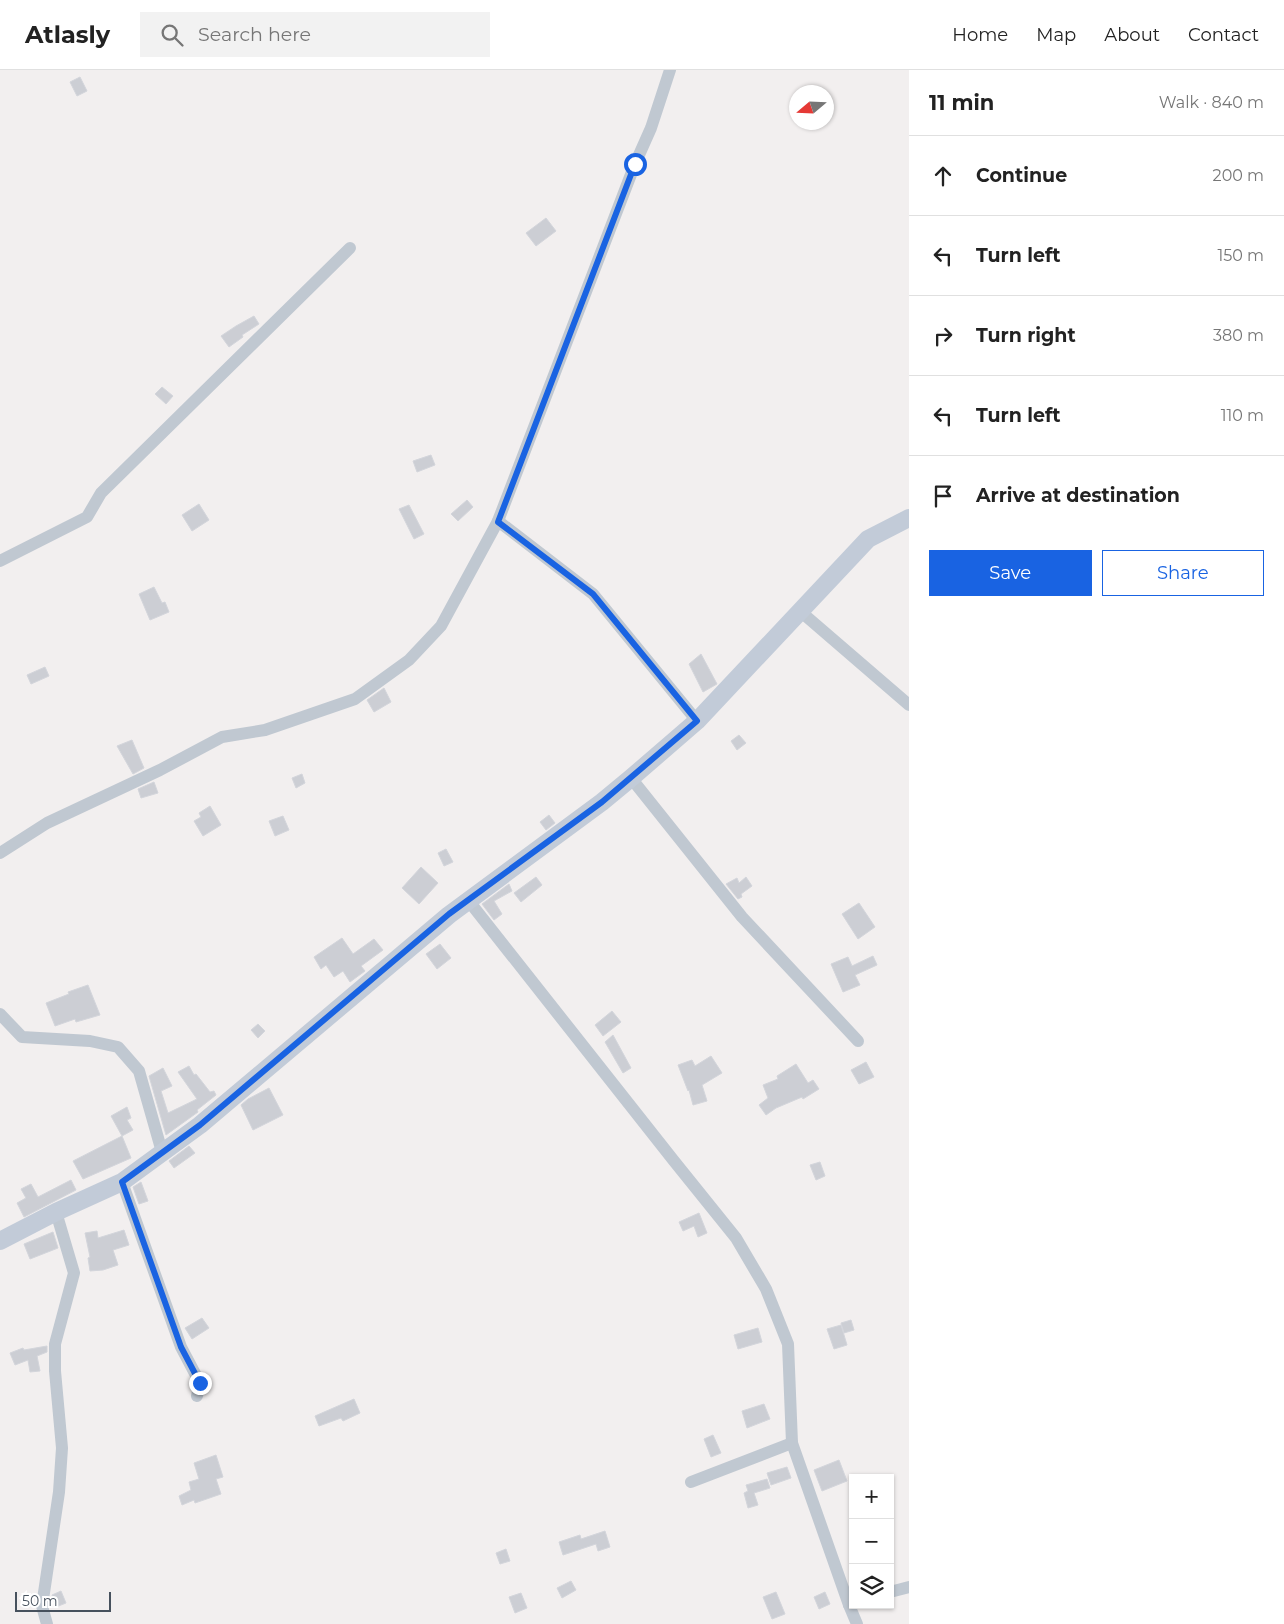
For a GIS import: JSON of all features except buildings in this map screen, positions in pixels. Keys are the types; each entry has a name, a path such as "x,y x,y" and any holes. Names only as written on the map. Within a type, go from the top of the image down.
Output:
{"street":[{"path":"0,853 47,823 160,770 222,737 265,730 355,699 409,660 441,626 498,522 635,164 651,128 670,70"},
{"path":"0,561 86,517 101,493 350,248"},
{"path":"0,1241 56,1212 122,1182 200,1125 449,914 602,802 631,778 697,721 868,539 909,518"},
{"path":"498,522 593,594 697,721"},
{"path":"800,612 909,705"},
{"path":"631,778 742,917 858,1041"},
{"path":"468,900 736,1238 766,1289 788,1344 792,1443 849,1599"},
{"path":"0,1014 22,1037 90,1041 118,1047 140,1071 162,1152"},
{"path":"122,1182 181,1347 200,1383 197,1396"},
{"path":"47,1624 42,1606 59,1492 62,1448 55,1371 55,1344 74,1272 56,1212"},
{"path":"691,1482 792,1443"},
{"path":"894,1591 909,1587"},
{"path":"852,1609 857,1624"}],"route":[{"path":"200,1383 181,1347 122,1182 200,1125 449,914 602,802 697,721 593,594 498,522 635,164"}]}
